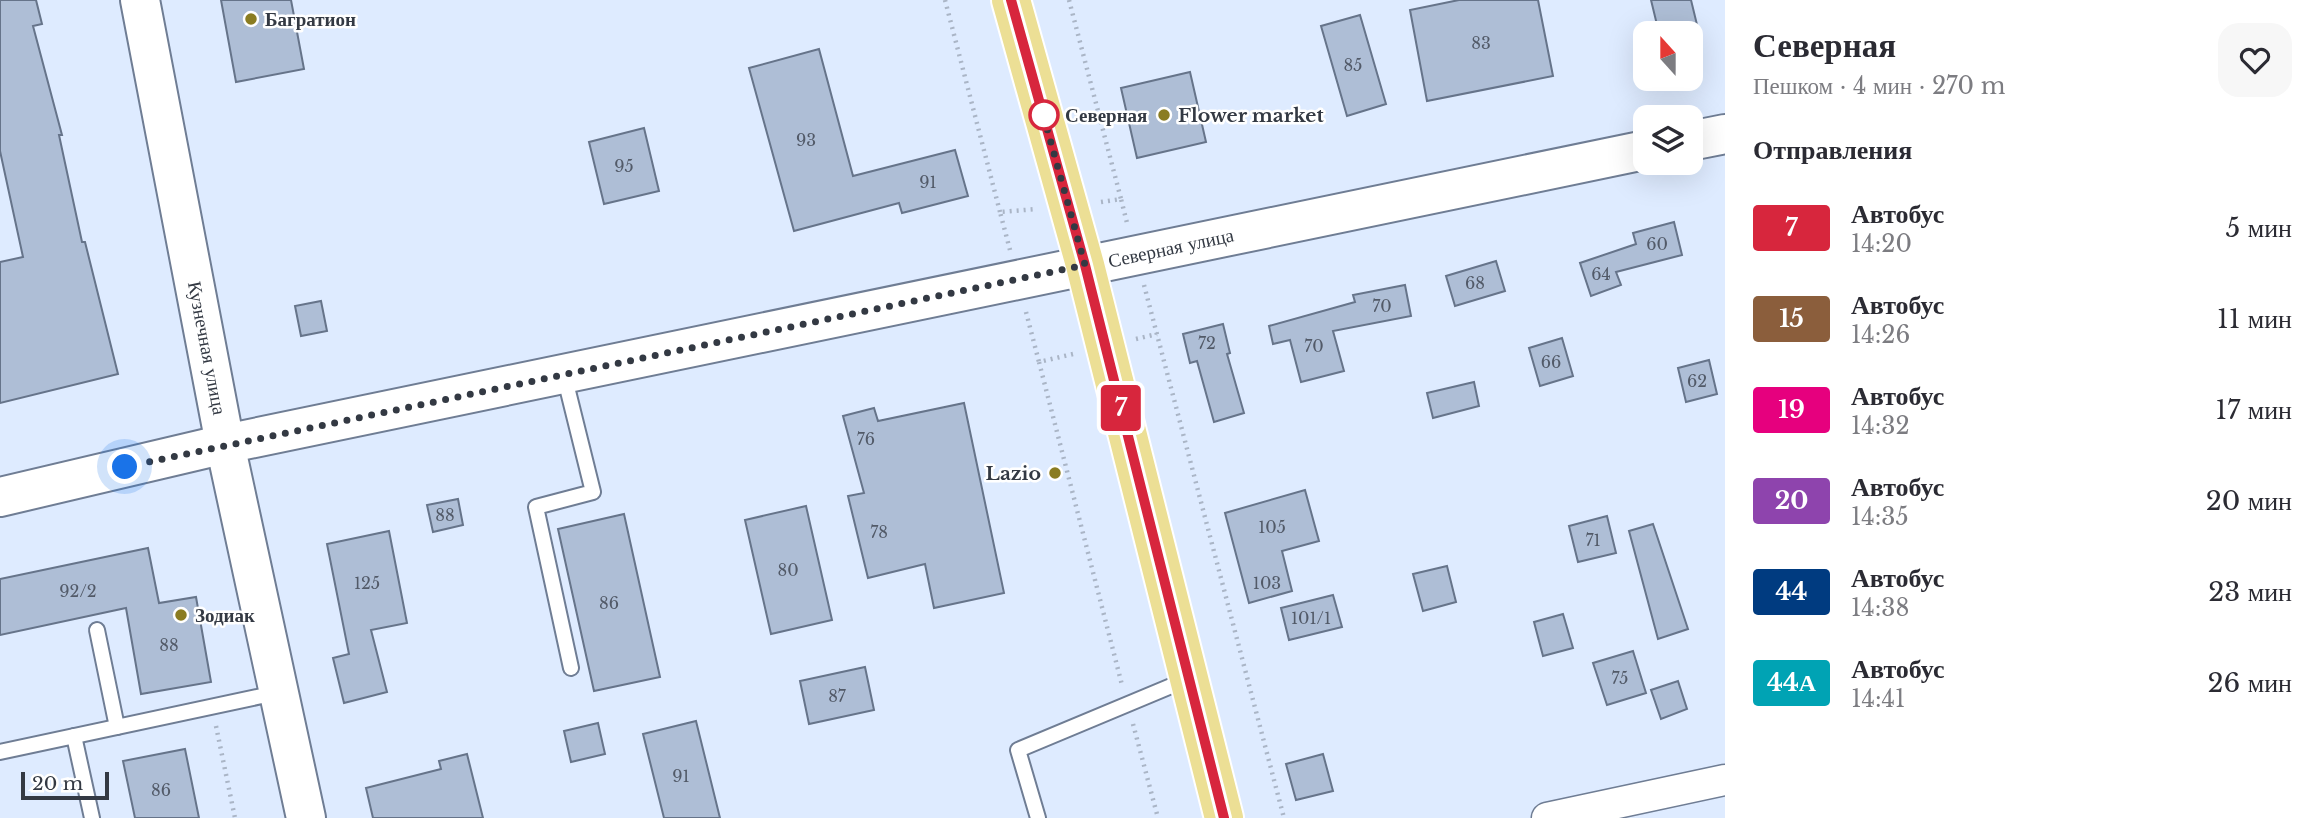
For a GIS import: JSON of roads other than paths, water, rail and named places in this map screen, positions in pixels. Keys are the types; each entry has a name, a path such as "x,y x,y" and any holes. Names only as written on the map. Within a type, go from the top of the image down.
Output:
{"main road":[{"path":"1011,0 1085,265 1224,818"}],"street":[{"name":"Кузнечная улица","path":"140,0 225,444 306,818"},
{"path":"1703,138 1725,134"},
{"name":"Северная улица","path":"0,497 225,444 1633,152"},
{"path":"1547,818 1590,813 1725,780"}],"lane":[{"path":"564,374 593,492 536,507 570,668"},
{"path":"97,630 117,727"},
{"path":"1038,818 1018,750 1189,679"},
{"path":"0,752 280,692"},
{"path":"74,736 92,818"}],"place":[{"name":"Багратион","path":"251,19"},
{"name":"Северная","path":"1044,115"},
{"name":"Flower market","path":"1164,115"},
{"name":"Lazio","path":"1055,473"},
{"name":"Зодиак","path":"181,615"}]}
